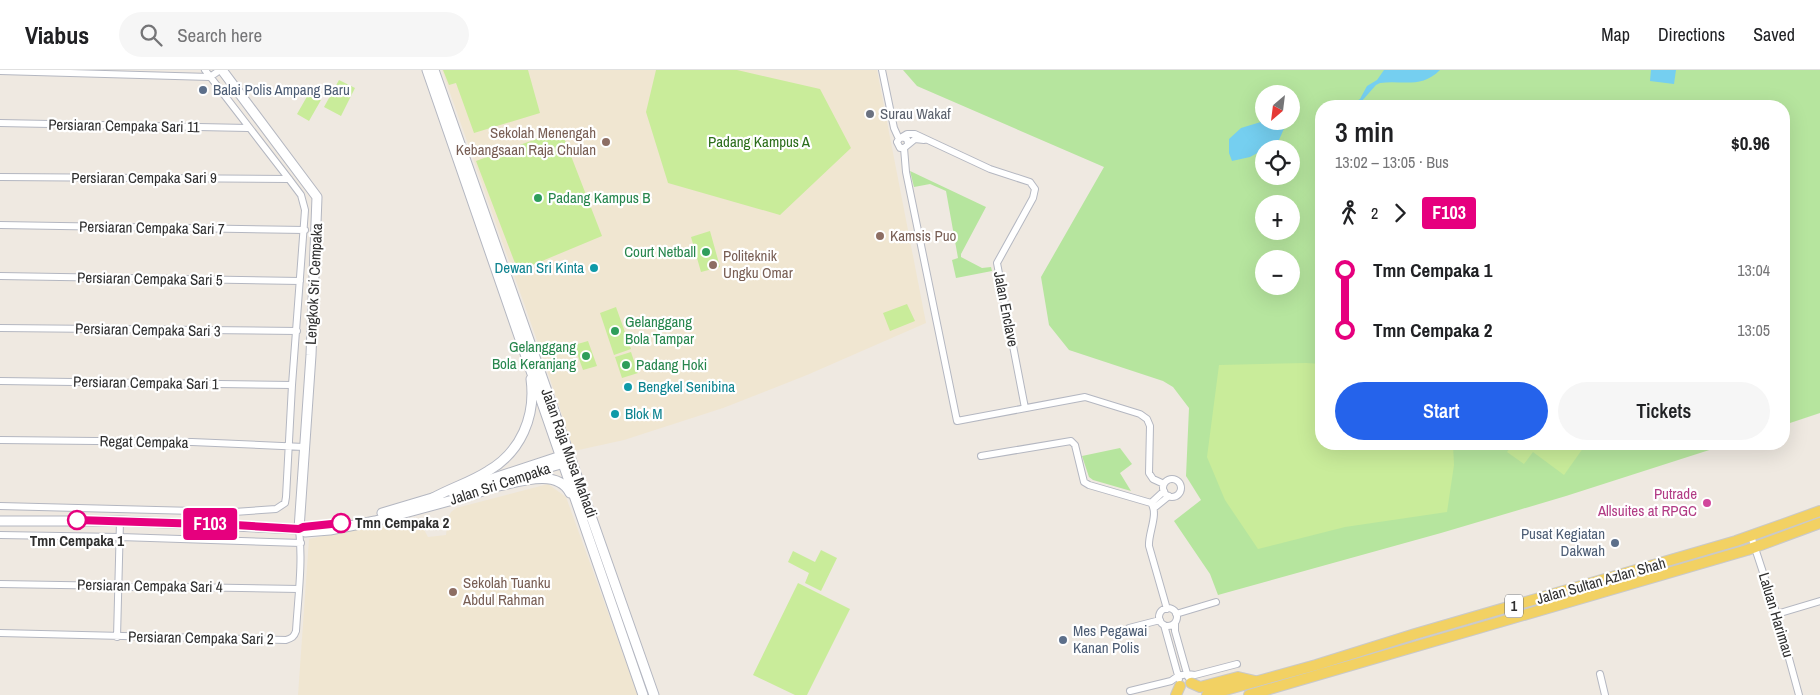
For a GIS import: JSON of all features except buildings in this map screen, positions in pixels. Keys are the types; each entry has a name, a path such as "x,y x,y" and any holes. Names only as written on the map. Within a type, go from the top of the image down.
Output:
{"main road":[{"name":"Lengkok Sri Cempaka","path":"221,70 317,197 310,355 299,529"},
{"name":"Jalan Raja Musa Mahadi","path":"427,70 513,308 565,459 579,510 643,695"},
{"name":"Jalan Raja Musa Mahadi","path":"434,70 505,285"},
{"name":"Jalan Raja Musa Mahadi","path":"513,308 530,367 654,695"},
{"path":"433,498 489,471 513,451 524,433 528,422 532,388 530,367"},
{"name":"Jalan Sri Cempaka","path":"0,521 89,520 235,525 299,529 305,532 346,528 434,506 494,488 565,459"},
{"name":"Jalan Sri Cempaka","path":"299,529 341,523 375,515 565,459"},
{"path":"494,488 540,478 556,480 564,484 569,490 575,507 579,510"},
{"name":"Jalan Sultan Azlan Shah","path":"1207,695 1751,536 1820,511"},
{"name":"Jalan Sultan Azlan Shah","path":"1226,695 1237,692 1250,695 1755,547 1820,524"},
{"path":"1189,678 1200,687 1238,677 1258,681"},
{"path":"1267,695 1286,684"}],"street":[{"path":"0,506 234,512 276,509 285,503 292,385 305,230 304,202 289,179 205,70"},
{"path":"0,71 210,76 221,70"},
{"path":"882,70 894,128 900,138"},
{"name":"Persiaran Cempaka Sari 11","path":"0,123 248,128"},
{"name":"Jalan Enclave","path":"900,138 911,133 990,169 1030,182 1035,189 1034,198 997,264 1025,408"},
{"path":"900,138 897,142 898,146 906,146 915,140 928,140"},
{"path":"900,138 907,139 906,172 957,422 1085,397 1140,414 1147,419 1150,426 1149,472 1153,479 1166,491 1152,506 1149,546 1167,609"},
{"name":"Persiaran Cempaka Sari 9","path":"0,176 289,179"},
{"name":"Persiaran Cempaka Sari 7","path":"0,225 305,230"},
{"name":"Persiaran Cempaka Sari 5","path":"0,276 300,281"},
{"name":"Persiaran Cempaka Sari 3","path":"0,328 297,332"},
{"name":"Persiaran Cempaka Sari 1","path":"0,381 292,385"},
{"name":"Regat Cempaka","path":"0,440 192,442 304,447"},
{"path":"981,456 1071,441 1075,445 1084,482 1152,506"},
{"path":"80,508 85,511 89,520"},
{"path":"89,520 94,511 100,508"},
{"path":"234,512 235,525"},
{"path":"117,637 120,521"},
{"name":"Persiaran Cempaka Sari 2","path":"0,633 286,640 294,636 296,631 299,589 299,529"},
{"path":"0,535 300,543"},
{"name":"Laluan Harimau","path":"1751,536 1777,614 1800,695"},
{"name":"Persiaran Cempaka Sari 4","path":"0,584 299,589"},
{"path":"1777,614 1820,601"},
{"path":"1176,614 1216,602"},
{"path":"1167,609 1172,610 1176,614"},
{"path":"1167,609 1160,614 1178,686"},
{"path":"1176,614 1175,631 1189,678"},
{"path":"1130,628 1162,622 1170,626 1175,623"},
{"path":"1178,686 1195,675 1237,664"},
{"path":"1600,674 1605,695"},
{"path":"1130,691 1171,681 1178,686"}],"shaded area":[{"name":"Politeknik Ungku Omar","path":"442,70 877,70 926,323 807,375 723,408 624,440 574,451"},
{"name":"Sekolah Tuanku Abdul Rahman","path":"548,484 566,497 638,695 298,695 309,539 400,520 420,522 428,537 446,535 448,518 456,508"}],"green space":[{"path":"443,70 528,70 540,113 474,133 456,83 449,85"},
{"name":"Padang Kampus A","path":"656,70 737,70 820,89 851,148 780,215 668,183 646,112"},
{"path":"903,70 1820,70 1820,413 1790,423 1790,100 1315,100 1315,450 1709,450 1566,496 1441,533 1218,595 1210,574 1174,521 1201,500 1186,476 1189,408 1173,387 1163,381 1069,350 1049,325 1041,277 1104,167 917,86"},
{"path":"339,80 355,88 341,116 324,107"},
{"path":"309,93 321,100 309,121 297,114"},
{"name":"Padang Kampus B","path":"561,130 602,236 518,271 476,161"},
{"path":"910,171 986,207 961,257 982,268 991,267 992,271 956,278 952,260 958,258 946,191 930,184 914,187"},
{"name":"Court Netball","path":"710,231 720,267 701,272 691,237"},
{"path":"907,304 915,321 890,331 883,313"},
{"name":"Gelanggang Bola Tampar","path":"616,307 631,349 614,355 600,313"},
{"name":"Gelanggang Bola Keranjang","path":"588,341 597,366 583,370 574,345"},
{"name":"Padang Hoki","path":"631,352 638,373 622,378 615,357"},
{"path":"1315,364 1315,450 1453,450 1454,465 1447,512 1345,527 1258,549 1225,500 1207,457 1219,365"},
{"path":"1120,448 1132,464 1120,473 1131,491 1093,480 1089,477 1082,456"},
{"path":"1508,450 1582,450 1564,475 1533,452 1524,464 1507,452"},
{"path":"821,550 837,558 821,591 805,583 809,573 788,562 793,551 815,562"},
{"path":"798,583 850,609 807,695 795,695 753,675"}],"water":[{"path":"1384,70 1440,70 1426,80 1419,82 1380,83 1363,100 1358,100 1367,86 1377,80"},
{"path":"1651,70 1676,70 1674,84 1650,81"},
{"path":"1255,124 1255,130 1283,130 1279,140 1255,140 1255,154 1232,161 1229,153 1229,139 1241,128"}],"bus line":[{"name":"F103","path":"77,520 299,529 341,523"}],"place":[{"name":"Balai Polis Ampang Baru","path":"203,90"},
{"name":"Surau Wakaf","path":"870,114"},
{"name":"Sekolah Menengah Kebangsaan Raja Chulan","path":"606,142"},
{"name":"Padang Kampus B","path":"538,198"},
{"name":"Kamsis Puo","path":"880,236"},
{"name":"Court Netball","path":"706,252"},
{"name":"Politeknik Ungku Omar","path":"713,265"},
{"name":"Dewan Sri Kinta","path":"594,268"},
{"name":"Gelanggang Bola Tampar","path":"615,331"},
{"name":"Gelanggang Bola Keranjang","path":"586,356"},
{"name":"Padang Hoki","path":"626,365"},
{"name":"Bengkel Senibina","path":"628,387"},
{"name":"Blok M","path":"615,414"},
{"name":"Putrade Allsuites at RPGC","path":"1707,503"},
{"name":"Tmn Cempaka 1","path":"77,520"},
{"name":"Tmn Cempaka 2","path":"341,523"},
{"name":"Pusat Kegiatan Dakwah","path":"1615,543"},
{"name":"Sekolah Tuanku Abdul Rahman","path":"453,592"},
{"name":"Mes Pegawai Kanan Polis","path":"1063,640"}]}
